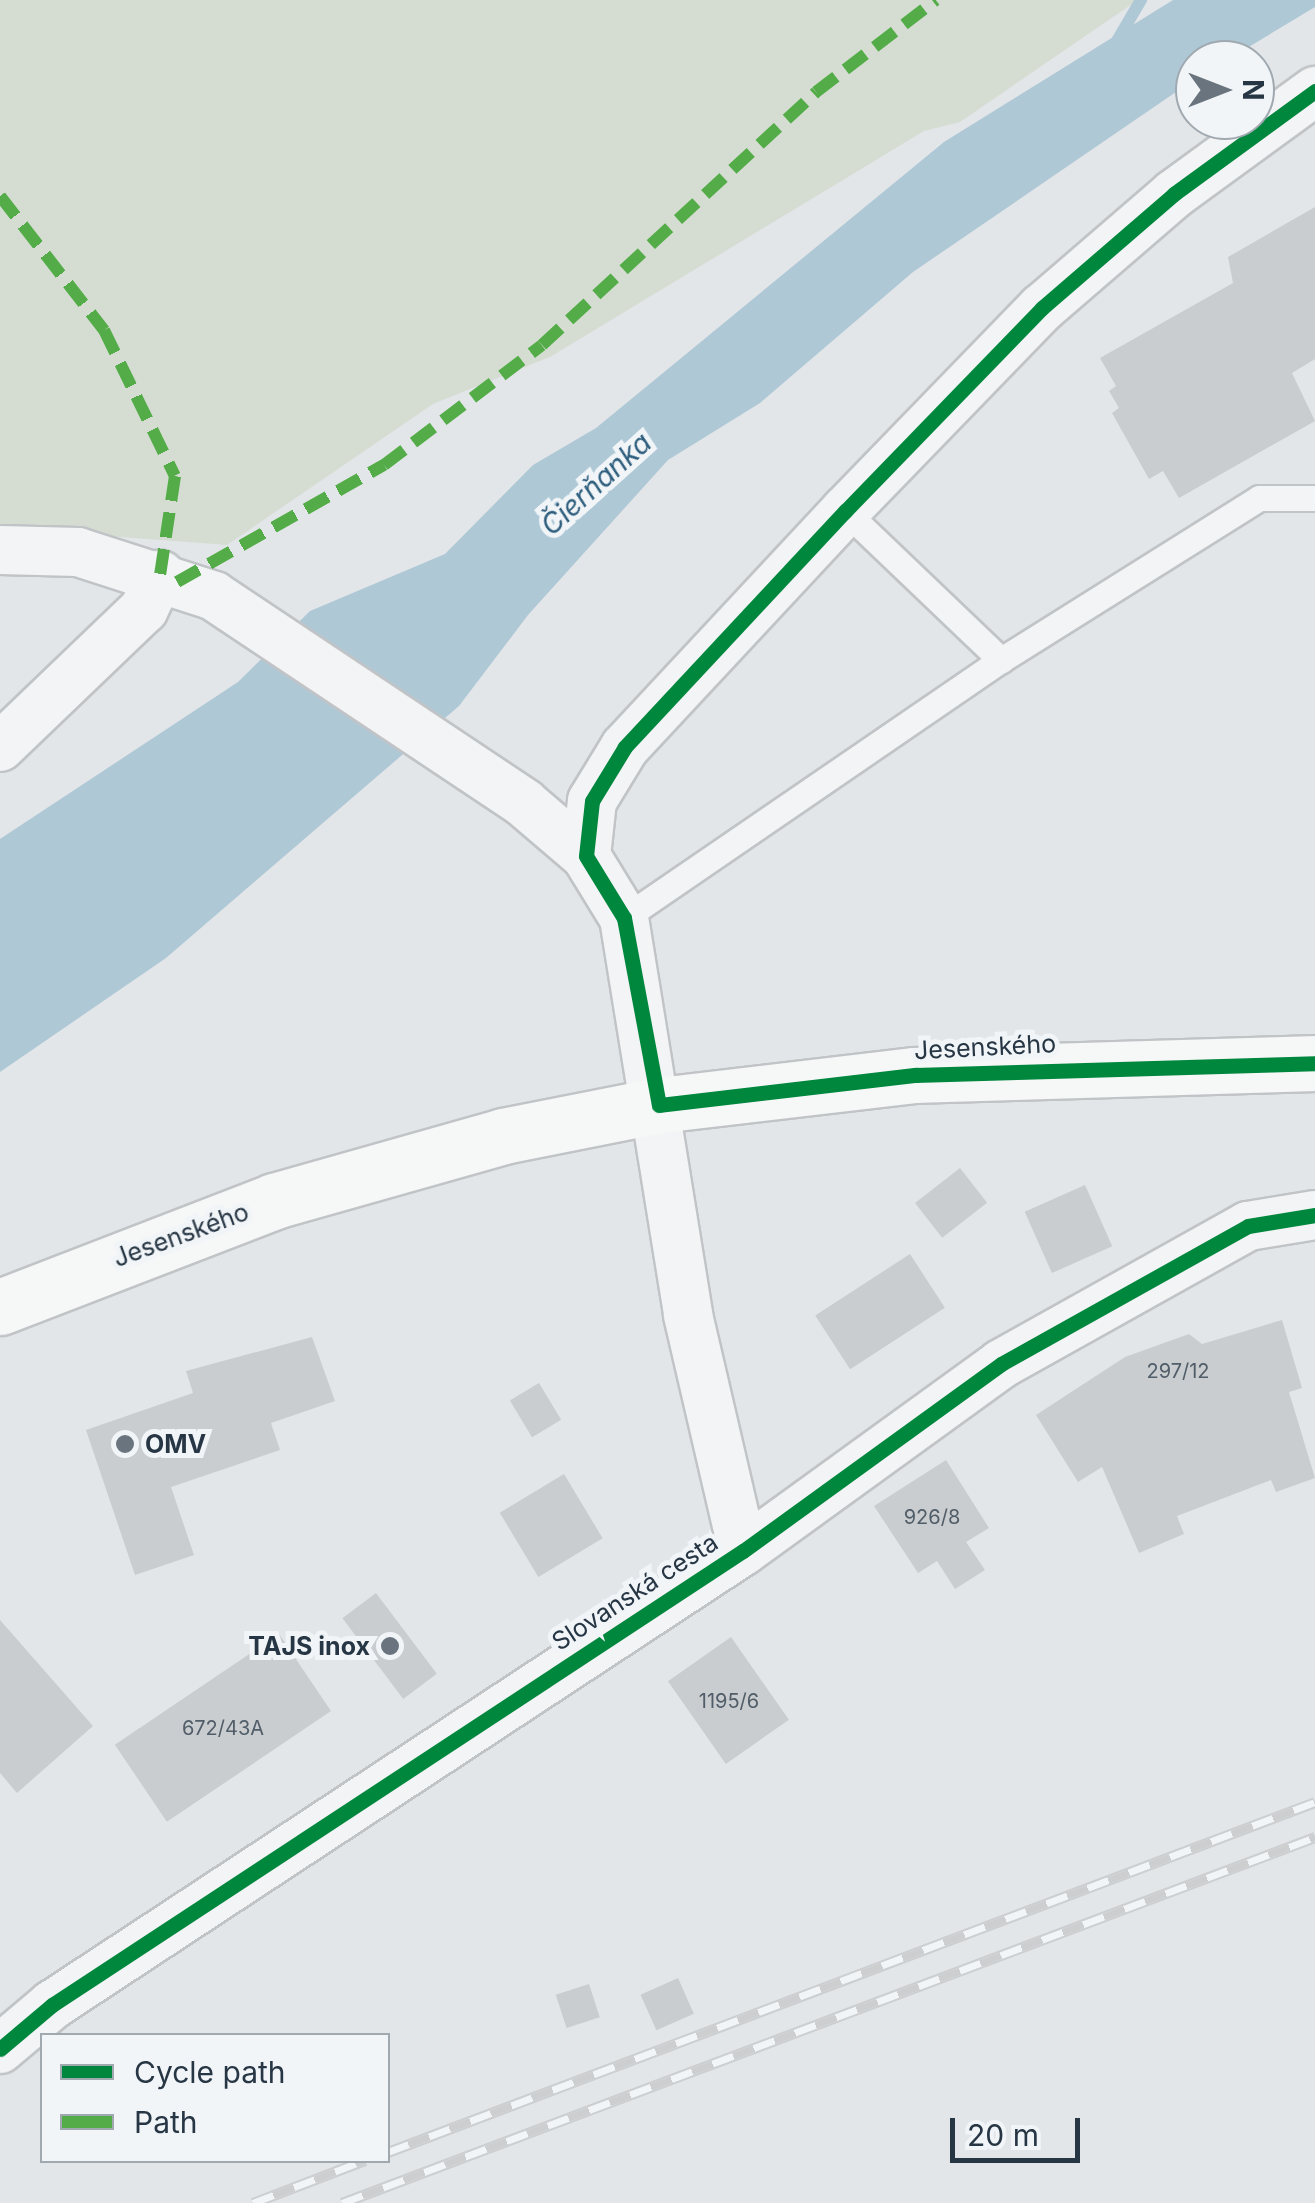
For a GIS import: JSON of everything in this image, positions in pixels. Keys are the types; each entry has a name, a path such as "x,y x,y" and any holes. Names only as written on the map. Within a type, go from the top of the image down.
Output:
{"main road":[{"name":"Jesenského","path":"0,1307 274,1201 503,1136 659,1104 915,1075 1315,1063"}],"street":[{"path":"586,856 592,801 625,747 845,511 1042,308 1174,194 1315,91"},
{"path":"0,550 78,552 214,596 524,803 586,856 624,918 659,1104 688,1315 743,1551"},
{"path":"0,747 144,609 160,576"},
{"name":"Slovanská cesta","path":"0,2049 52,2005 743,1551 1001,1364 1248,1226 1315,1215"}],"lane":[{"path":"624,918 1002,660 1259,498 1315,498"},
{"path":"845,511 1002,660"}],"shaded area":[{"path":"0,0 1138,0 960,122 924,131 550,357 433,404 227,545 0,528"}],"water":[{"name":"Čierňanka","path":"1173,0 1315,0 1315,7 1260,40 1175,40 1175,93 913,272 760,403 668,460 528,615 459,706 166,958 0,1072 0,839 238,682 310,611 445,554 533,465 596,428 944,142"}],"building":[{"path":"1315,207 1315,359 1292,373 1315,421 1179,498 1163,471 1149,479 1112,413 1119,408 1109,391 1116,386 1100,358 1233,283 1228,257"},
{"path":"960,1168 987,1203 942,1238 915,1203"},
{"path":"1085,1185 1112,1246 1052,1273 1025,1212"},
{"path":"910,1254 945,1308 850,1369 815,1316"},
{"path":"1282,1320 1302,1388 1289,1392 1315,1478 1276,1492 1271,1480 1177,1516 1184,1534 1139,1553 1102,1467 1078,1482 1036,1415 1125,1357 1189,1334 1202,1344"},
{"path":"312,1337 335,1401 271,1423 280,1450 171,1487 194,1555 135,1575 86,1430 193,1393 186,1371"},
{"path":"539,1383 561,1420 532,1437 510,1401"},
{"path":"946,1460 989,1528 966,1542 985,1570 955,1589 937,1561 918,1573 874,1506"},
{"path":"564,1474 603,1538 538,1577 500,1513"},
{"name":"TAJS inox","path":"376,1593 437,1674 403,1699 342,1618"},
{"path":"0,1620 93,1726 17,1793 0,1773"},
{"path":"279,1634 331,1711 167,1822 115,1745"},
{"path":"731,1637 789,1720 726,1764 668,1681"},
{"path":"678,1978 694,2014 656,2030 641,1995"},
{"path":"589,1984 600,2017 567,2028 556,1995"}],"waterway":[{"path":"1117,41 1141,0"}],"railway":[{"path":"390,2151 1315,1802"},
{"path":"342,2203 1315,1837"},
{"path":"253,2203 357,2163"}],"marked path":[{"path":"177,582 384,465 542,345 816,92 936,0"},
{"path":"0,196 104,330 175,476 160,575"}],"cycle path":[{"path":"1315,91 1174,194 1042,308 845,511 625,747 592,801 586,856 624,918 659,1105 915,1075 1315,1063"},
{"path":"0,2049 52,2005 743,1551 1001,1364 1248,1226 1315,1215"}],"place":[{"name":"OMV","path":"125,1444"},
{"name":"TAJS inox","path":"390,1646"}]}
